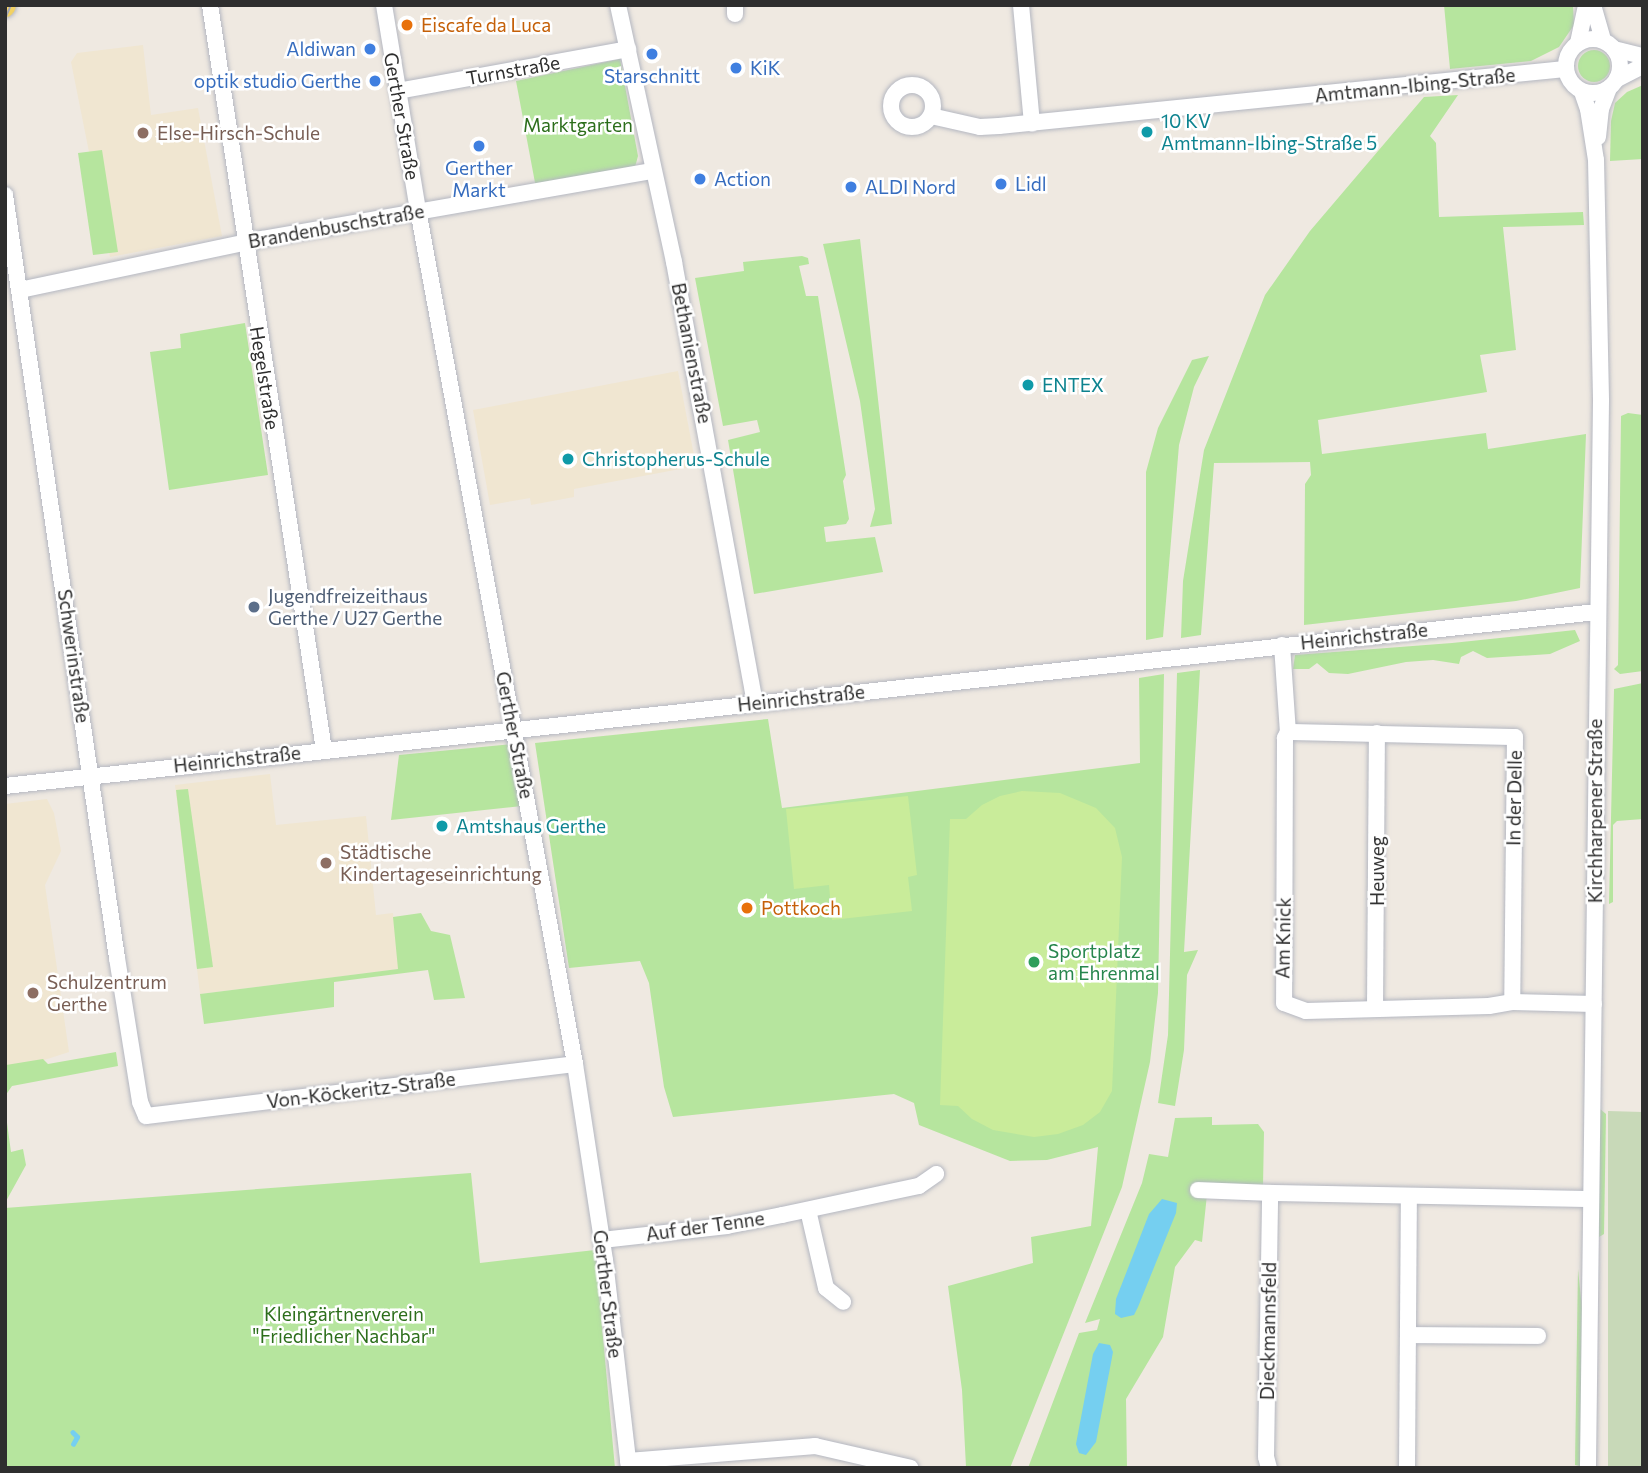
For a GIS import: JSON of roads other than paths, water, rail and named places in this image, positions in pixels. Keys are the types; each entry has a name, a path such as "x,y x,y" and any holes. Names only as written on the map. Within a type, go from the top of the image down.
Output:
{"street":[{"name":"Hegelstraße","path":"210,5 244,243 324,750"},
{"name":"Gerther Straße","path":"384,5 418,211 475,505 508,702 516,731 575,1064 602,1240 628,1464"},
{"name":"Bethanienstraße","path":"618,5 690,341 755,702"},
{"path":"1021,5 1032,123"},
{"path":"1586,5 1578,43 1568,54 1566,69 1571,82 1582,92 1601,93 1643,66"},
{"path":"1593,5 1608,45 1620,63 1613,84"},
{"path":"1578,43 1594,39 1643,56"},
{"name":"Turnstraße","path":"398,91 628,49"},
{"name":"Amtmann-Ibing-Straße","path":"931,116 980,127 1566,69"},
{"name":"Kirchharpener Straße","path":"1588,1468 1601,401 1596,154 1601,109 1613,84"},
{"name":"Kirchharpener Straße","path":"1582,92 1596,154"},
{"name":"Brandenbuschstraße","path":"20,290 244,243 653,171"},
{"name":"Schwerinstraße","path":"5,195 140,1102 146,1116"},
{"name":"Heinrichstraße","path":"5,786 1597,612"},
{"name":"Am Knick","path":"1282,645 1288,732 1285,738 1282,999 1288,1006 1306,1011 1489,1006 1511,1002 1594,1004"},
{"name":"In der Delle","path":"1288,732 1515,737 1511,1002"},
{"name":"Heuweg","path":"1375,1009 1377,733"},
{"name":"Von-Köckeritz-Straße","path":"146,1116 575,1064"},
{"name":"Auf der Tenne","path":"602,1240 727,1226 808,1210 919,1186 936,1174"},
{"path":"1198,1190 1591,1199"},
{"name":"Dieckmannsfeld","path":"1269,1468 1266,1457 1270,1193"},
{"path":"1407,1468 1409,1196"},
{"path":"808,1210 826,1288 844,1302"},
{"path":"1409,1335 1538,1336"},
{"path":"628,1464 815,1446 911,1468"}],"water":[{"path":"1162,1199 1177,1203 1176,1213 1134,1315 1121,1318 1115,1314 1116,1299 1149,1214"},
{"path":"1099,1343 1110,1345 1113,1352 1096,1442 1086,1455 1079,1453 1076,1444 1093,1354"}],"waterway":[{"path":"73,1433 77,1437 73,1444"}],"tram line":[{"path":"5,19 11,5"}],"place":[{"name":"Eiscafe da Luca","path":"407,25"},
{"name":"Aldiwan","path":"370,49"},
{"name":"Starschnitt","path":"652,54"},
{"name":"KiK","path":"736,68"},
{"name":"optik studio Gerthe","path":"375,81"},
{"name":"10 KV Amtmann-Ibing-Straße 5","path":"1147,132"},
{"name":"Else-Hirsch-Schule","path":"143,133"},
{"name":"Gerther Markt","path":"479,146"},
{"name":"Action","path":"700,179"},
{"name":"Lidl","path":"1001,184"},
{"name":"ALDI Nord","path":"851,187"},
{"name":"ENTEX","path":"1028,385"},
{"name":"Christopherus-Schule","path":"568,459"},
{"name":"Jugendfreizeithaus Gerthe / U27 Gerthe","path":"254,607"},
{"name":"Amtshaus Gerthe","path":"442,826"},
{"name":"Städtische Kindertageseinrichtung","path":"326,863"},
{"name":"Pottkoch","path":"747,908"},
{"name":"Sportplatz am Ehrenmal","path":"1034,962"},
{"name":"Schulzentrum Gerthe","path":"33,993"}],"park label":[{"name":"Marktgarten","path":"578,125"},
{"name":"Kleingärtnerverein \"Friedlicher Nachbar\"","path":"344,1325"}]}
